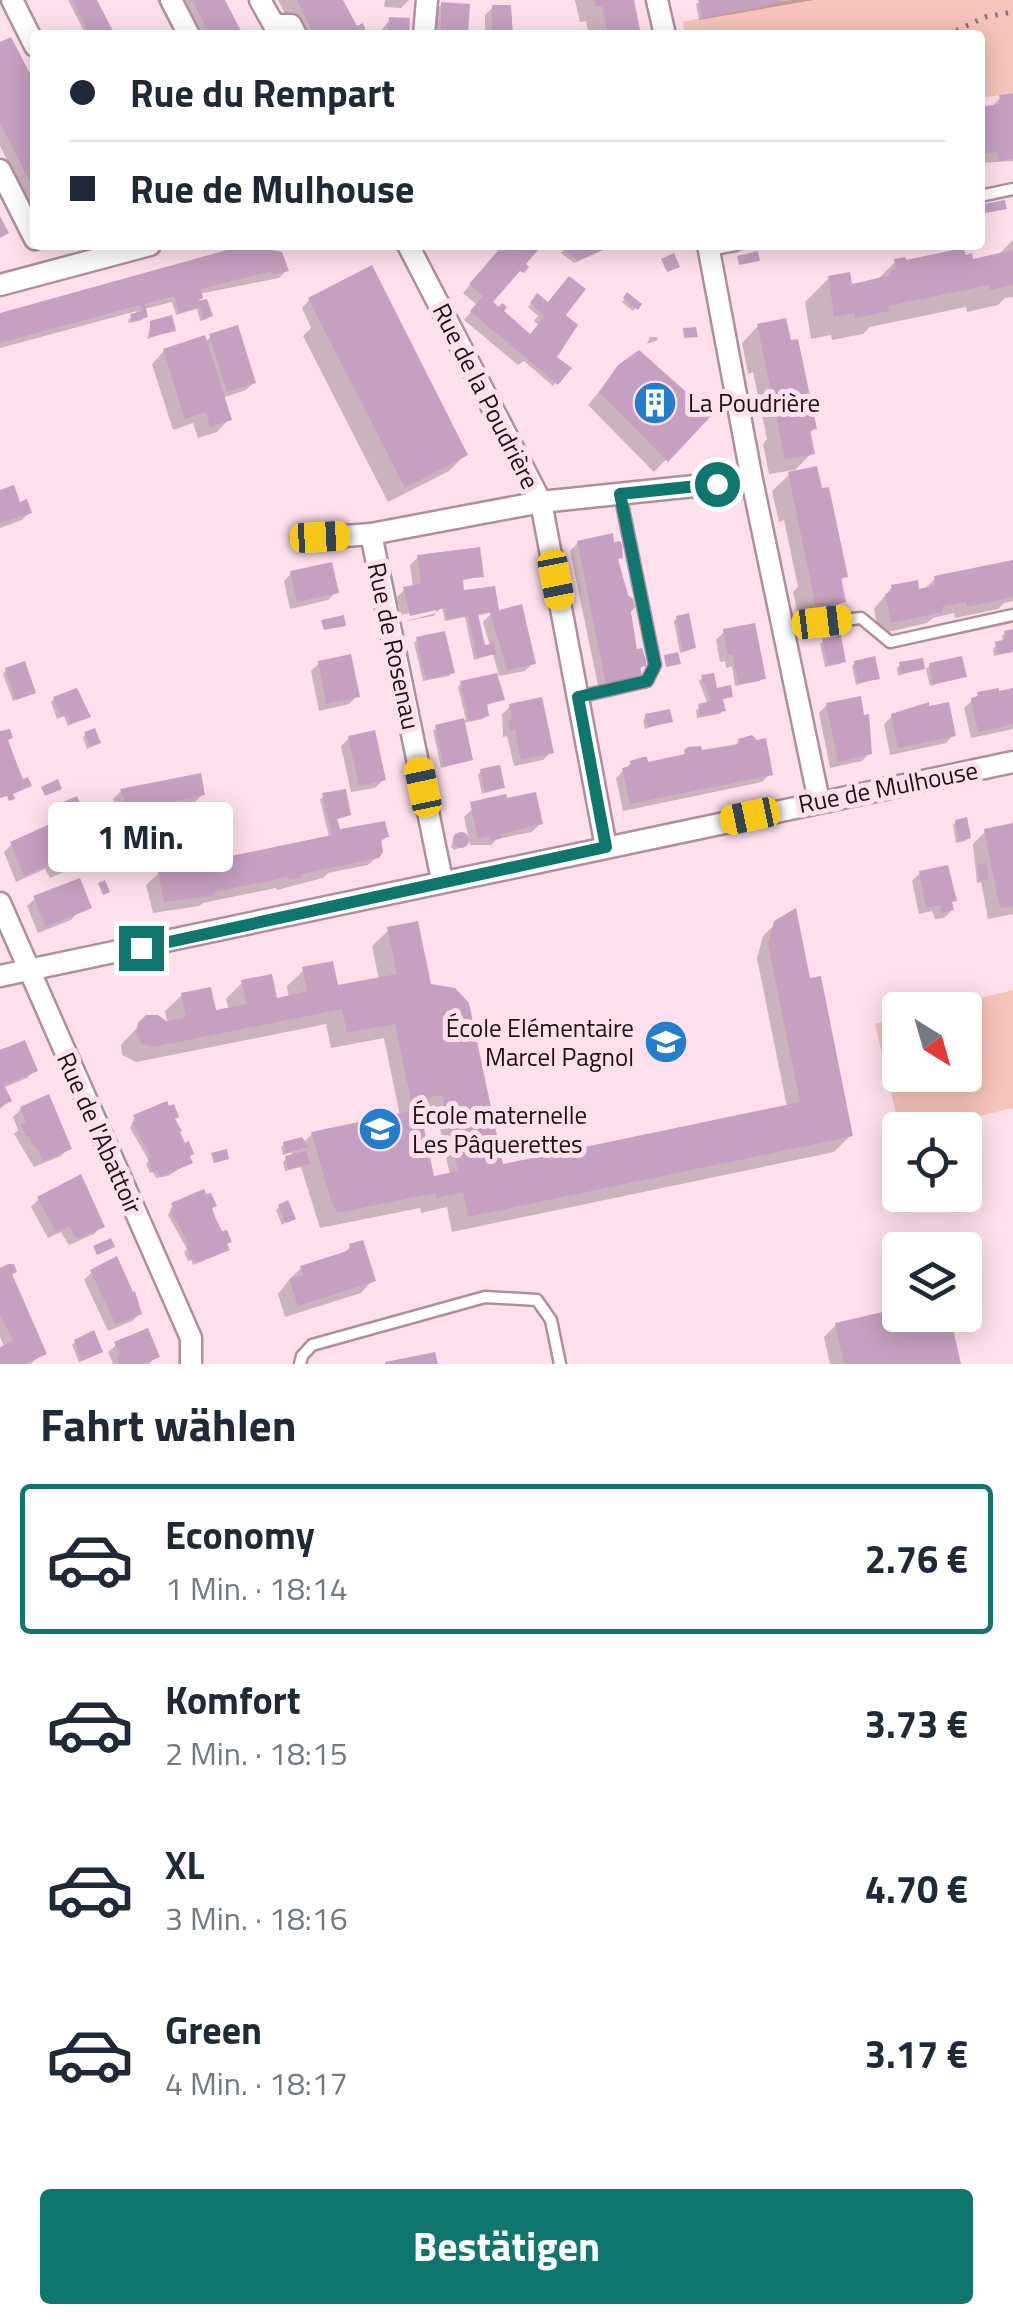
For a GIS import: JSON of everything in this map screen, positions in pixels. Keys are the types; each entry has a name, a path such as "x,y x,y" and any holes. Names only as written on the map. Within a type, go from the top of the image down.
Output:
{"street":[{"path":"12,0 30,36"},
{"path":"171,0 179,30"},
{"path":"260,0 274,25 290,24 293,30"},
{"path":"424,30 427,0"},
{"path":"658,0 663,30"},
{"path":"0,170 30,230"},
{"path":"40,250 51,271"},
{"path":"0,285 127,250"},
{"name":"Rue de la Poudrière","path":"411,250 541,502 606,847"},
{"path":"708,250 819,801"},
{"path":"372,534 541,502 752,480"},
{"name":"Rue de Rosenau","path":"306,539 372,534 442,880"},
{"name":"Rue de Mulhouse","path":"0,976 1013,762"},
{"name":"Rue de l'Abattoir","path":"0,904 191,1338 190,1364"}],"lane":[{"path":"985,195 1013,189"},
{"path":"578,697 647,681 655,665 620,494"},
{"path":"783,627 861,618 890,642 1013,615"},
{"path":"300,1364 312,1345 484,1297 537,1300 552,1320 560,1364"}],"path":[{"path":"958,30 985,17 1013,12"}],"shaded area":[{"path":"791,0 1013,0 1013,93 985,97 985,30 684,30 683,22"},
{"path":"1013,990 1013,1108 982,1115 982,1112 896,1112 891,1092 982,1092 982,998"},
{"path":"882,1022 882,1054 875,1024"}],"building":[{"path":"72,0 97,0 112,30 87,30"},
{"path":"192,0 225,0 240,30 207,30"},
{"path":"297,0 343,0 357,26 363,23 366,30 312,30"},
{"path":"594,0 634,0 640,30 607,30 602,6 596,7"},
{"path":"698,0 782,0 783,2 702,18"},
{"path":"441,2 470,4 468,30 441,30"},
{"path":"492,5 511,5 513,30 492,30"},
{"path":"389,17 410,18 409,30 388,30"},
{"path":"11,37 30,73 30,181 0,123 0,42"},
{"path":"1013,93 1013,159 999,161 997,152 985,153 985,106 1001,104 999,95"},
{"path":"1005,200 1007,209 985,213 985,204"},
{"path":"0,216 9,233 0,238"},
{"path":"227,250 282,252 289,271 273,275 272,271 201,289 203,298 198,301 207,299 213,316 203,319 200,307 179,313 174,296 145,304 148,317 132,322 130,314 141,312 140,305 0,343 0,313"},
{"path":"499,250 538,250 524,273 520,271 493,302 507,307 504,311 530,334 545,316 530,303 537,293 548,302 569,276 586,289 566,315 578,325 557,357 572,368 558,385 470,311 483,296 469,284"},
{"path":"565,250 603,250 578,261"},
{"path":"954,250 972,253 973,259 1013,250 1013,285 990,290 989,285 888,306 889,311 855,318 854,313 834,317 828,276 850,272 852,284 891,275 890,270 896,269 894,259"},
{"path":"758,251 760,261 739,265 737,256"},
{"path":"674,253 680,267 667,272 661,259"},
{"path":"372,265 468,455 405,488 308,298"},
{"path":"627,292 642,304 638,310 623,298"},
{"path":"172,315 176,331 150,337 150,321"},
{"path":"786,318 791,340 798,339 817,429 810,430 815,454 785,459 757,324"},
{"path":"238,325 256,383 227,392 209,334"},
{"path":"696,327 698,337 684,338 683,328"},
{"path":"205,335 232,420 210,427 206,412 185,419 163,349"},
{"name":"La Poudrière","path":"639,350 712,415 668,462 599,392 618,365"},
{"path":"817,466 822,488 829,487 848,577 841,578 846,602 816,608 788,472"},
{"path":"14,485 20,502 27,499 32,513 0,523 0,490"},
{"path":"613,533 614,542 620,541 622,545 623,558 618,559 635,607 631,612 637,649 642,648 646,666 640,667 642,676 606,684 577,541"},
{"path":"480,547 484,577 463,579 464,590 495,586 499,610 522,604 536,664 507,670 490,612 478,614 485,645 494,643 496,654 477,658 468,615 447,619 445,608 410,616 403,587 421,584 417,555"},
{"path":"1013,560 1013,597 967,607 966,602 942,607 942,612 891,623 885,594 892,592 891,585 918,580 919,589 935,585 934,576"},
{"path":"332,562 339,593 297,602 290,571"},
{"path":"689,613 696,648 683,651 676,616"},
{"path":"344,615 346,626 324,630 321,620"},
{"path":"755,623 766,679 738,684 723,629"},
{"path":"1013,629 1013,651 997,654 995,642 1006,639 1004,631"},
{"path":"445,631 455,673 426,679 416,637"},
{"path":"841,635 846,662 828,665 822,639"},
{"path":"678,652 681,664 666,667 664,655"},
{"path":"351,654 360,697 326,704 318,661"},
{"path":"875,656 880,679 858,683 854,661"},
{"path":"962,656 967,677 933,684 929,663"},
{"path":"923,658 925,669 901,674 899,662"},
{"path":"25,661 36,693 16,700 5,668"},
{"path":"497,673 505,700 487,704 489,716 469,721 460,681"},
{"path":"714,673 717,688 731,685 733,697 723,699 726,711 700,716 698,704 711,701 701,675"},
{"path":"77,688 91,717 71,724 67,715 61,717 53,697"},
{"path":"1013,688 1013,724 978,732 971,698 978,696 977,692"},
{"path":"861,696 864,715 869,714 872,754 838,762 826,703"},
{"path":"542,697 554,753 521,760 515,730 510,730 508,721 512,719 509,704"},
{"path":"929,702 929,706 949,702 956,736 898,748 891,714"},
{"path":"670,709 673,722 648,727 645,714"},
{"path":"464,718 473,760 444,767 435,725"},
{"path":"95,728 101,743 91,747 84,732"},
{"path":"10,729 13,738 8,740 15,759 23,779 28,777 32,786 13,794 15,799 9,801 7,796 0,798 0,731"},
{"path":"375,730 386,780 359,786 348,736"},
{"path":"752,735 757,740 766,738 773,775 630,804 622,768 631,766 630,761 647,757 648,762 685,754 688,747 701,746 702,750 739,744 738,739"},
{"path":"500,765 505,788 485,792 480,769"},
{"path":"201,773 205,795 129,810 120,789"},
{"path":"58,779 62,789 45,796 41,787"},
{"path":"346,789 351,815 337,819 340,829 385,821 389,837 381,839 383,852 379,858 289,880 288,877 214,895 164,902 158,871 332,835 322,793"},
{"path":"536,792 543,824 501,834 502,838 491,841 490,836 478,839 470,802"},
{"path":"77,796 101,853 58,872 54,863 24,876 10,842 59,820 53,806"},
{"path":"967,817 971,838 959,841 955,820"},
{"path":"1013,823 1013,906 1000,908 984,829"},
{"path":"461,832 469,840 461,848 453,840"},
{"path":"986,863 989,879 980,881 977,865"},
{"path":"948,865 957,901 952,902 954,910 942,913 940,905 926,908 919,871"},
{"path":"80,878 92,908 46,927 33,896"},
{"path":"105,880 110,892 103,895 98,883"},
{"path":"796,908 810,978 821,976 853,1136 468,1217 463,1192 437,1198 436,1193 337,1213 331,1200 311,1132 420,1109 434,1176 458,1171 442,1095 411,1101 395,1024 347,1033 342,1009 153,1047 142,1044 136,1035 138,1023 146,1015 158,1015 166,1021 186,1017 181,993 211,987 216,1010 247,1004 241,980 272,974 277,998 307,991 302,967 333,961 338,985 397,974 387,927 418,921 431,984 455,988 469,1003 503,1164 800,1102 768,944 774,921"},
{"path":"25,1040 38,1071 4,1085 12,1101 0,1107 0,1050"},
{"path":"49,1094 72,1149 43,1161 29,1136 26,1137 20,1107"},
{"path":"167,1101 169,1106 174,1104 180,1132 194,1154 190,1156 193,1163 160,1177 157,1170 153,1172 148,1159 151,1157 132,1122 136,1121 133,1115"},
{"path":"302,1137 309,1147 286,1153 283,1142"},
{"path":"227,1149 229,1159 214,1163 211,1153"},
{"path":"306,1151 310,1164 288,1169 285,1156"},
{"path":"81,1174 105,1227 79,1238 70,1226 56,1232 37,1197"},
{"path":"204,1189 206,1194 211,1193 217,1206 212,1208 216,1219 232,1242 227,1244 230,1250 197,1263 191,1259 186,1246 189,1245 170,1209 171,1203"},
{"path":"288,1200 296,1219 286,1223 278,1205"},
{"path":"111,1238 115,1247 97,1255 93,1246"},
{"path":"363,1240 376,1281 298,1306 289,1279 303,1275 300,1266 350,1250 349,1244"},
{"path":"117,1256 142,1314 116,1325 90,1270"},
{"path":"14,1264 17,1272 12,1274 47,1354 25,1364 0,1364 0,1347 13,1341 0,1315 0,1268"},
{"path":"882,1312 882,1332 954,1332 961,1364 844,1364 835,1323"},
{"path":"148,1328 160,1357 143,1364 120,1364 114,1342"},
{"path":"94,1330 103,1352 82,1361 74,1340"},
{"path":"435,1352 438,1364 385,1364 385,1362"}],"place":[{"name":"La Poudrière","path":"655,403"},
{"name":"École Elémentaire Marcel Pagnol","path":"666,1042"},
{"name":"École maternelle Les Pâquerettes","path":"380,1129"}],"route":[{"path":"141,948 606,847 578,697 647,681 655,665 620,494 717,484"}]}
